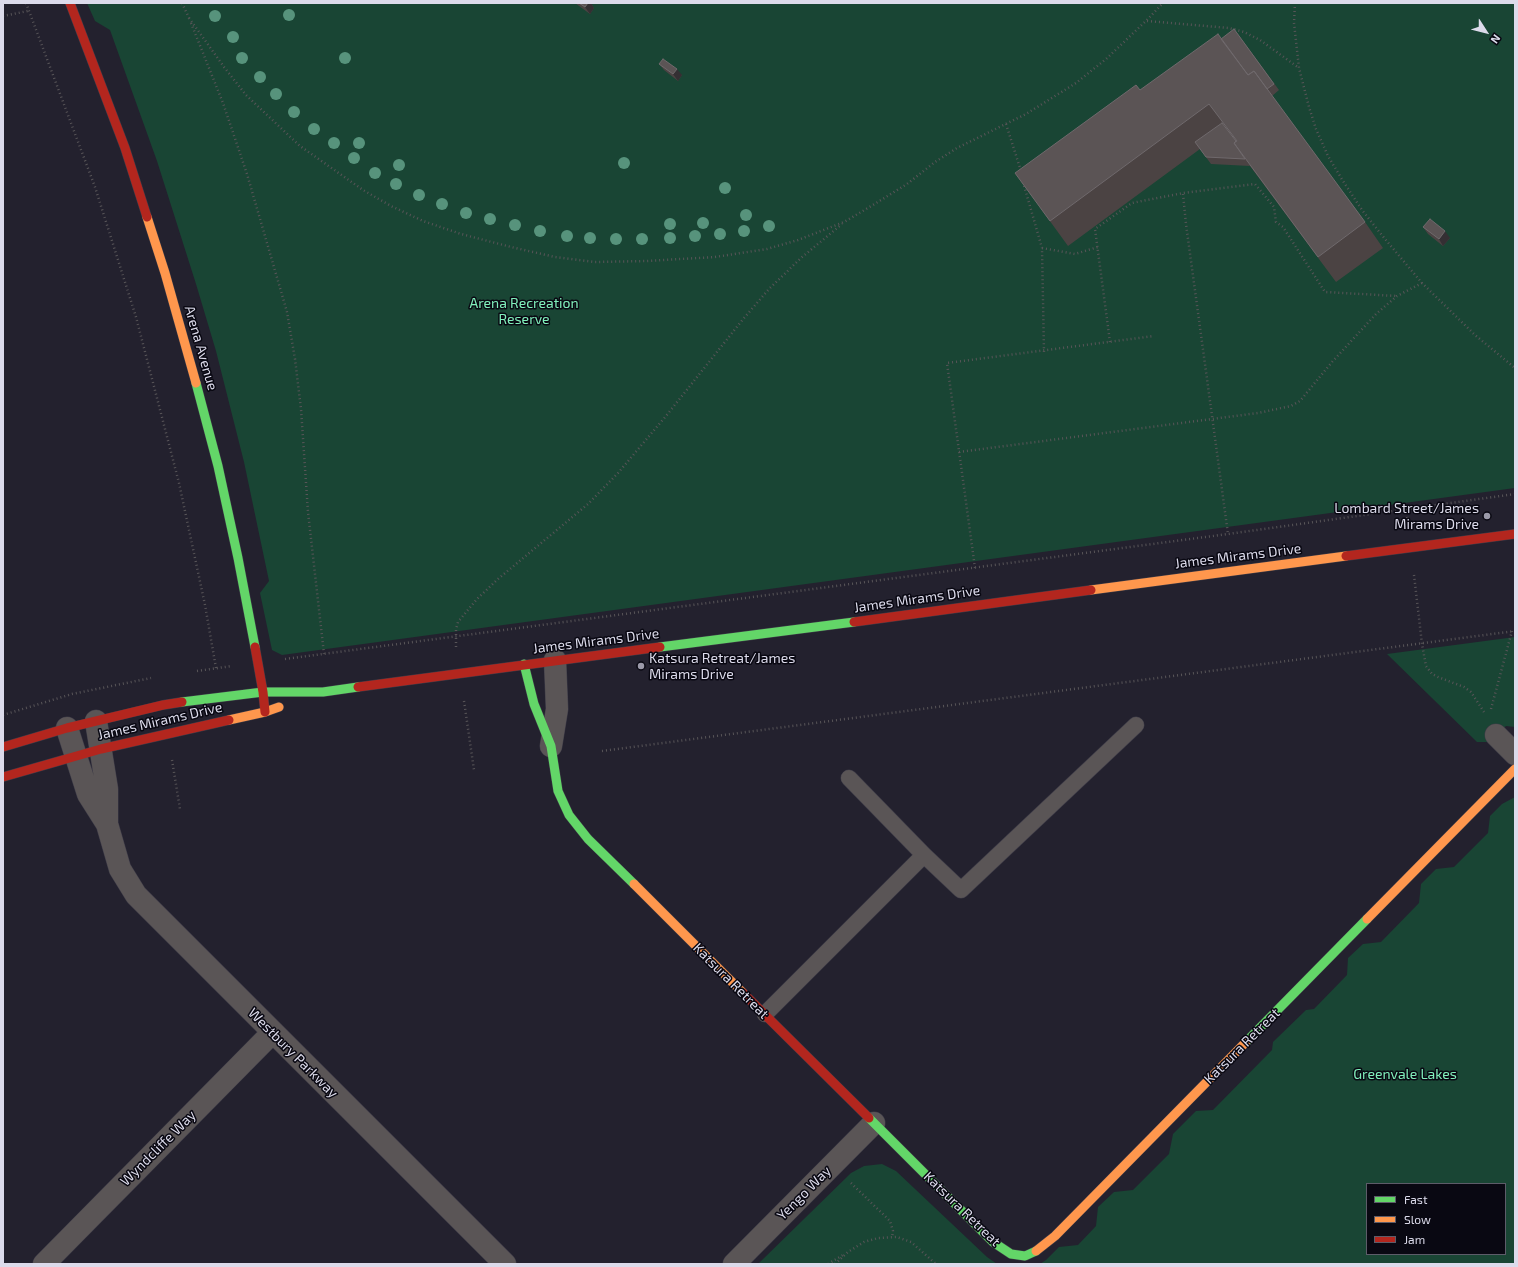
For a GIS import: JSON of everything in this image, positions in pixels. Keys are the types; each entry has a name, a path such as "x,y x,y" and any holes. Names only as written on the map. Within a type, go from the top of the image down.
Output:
{"street":[{"name":"Arena Avenue","path":"70,3 125,148 165,273 193,372 218,466 238,558 258,663 265,712"},
{"name":"James Mirams Drive","path":"3,747 67,728 163,705 263,692 323,692 524,664 1515,534"},
{"name":"Katsura Retreat","path":"551,746 557,709 555,660"},
{"name":"Katsura Retreat","path":"524,664 534,704 551,746 558,791 569,815 583,833 993,1242 1011,1254 1025,1256 1038,1250 1055,1236 1515,769"},
{"name":"James Mirams Drive","path":"3,777 101,749 265,712 323,692"},
{"name":"Westbury Parkway","path":"96,721 107,789 107,824"},
{"path":"1492,726 1515,754"},
{"name":"Westbury Parkway","path":"67,728 88,794 107,824 120,868 136,895 505,1264"},
{"name":"Wyndcliffe Way","path":"44,1264 273,1032"},
{"name":"Yengo Way","path":"734,1264 874,1123"}],"lane":[{"path":"849,778 924,855 961,890 1136,725"},
{"path":"765,1014 924,855"}],"path":[{"path":"26,3 96,187 136,317 180,483 205,604 216,668 194,672"},
{"path":"182,3 223,103 247,174 287,312 301,408 308,512 324,654"},
{"path":"455,637 458,622 477,599 498,579 593,499 618,474 744,318 769,289 801,258 844,222 893,192 935,162 957,148 1052,99 1082,79 1106,59 1163,3"},
{"path":"1295,3 1294,23 1299,68 1316,129 1329,158 1362,210 1422,283 1475,335 1515,368"},
{"path":"3,16 28,11"},
{"path":"189,18 246,95 300,146 363,190 391,206 423,221 461,234 555,257 595,262 647,261 715,257 767,249 798,240 844,222"},
{"path":"1146,21 1229,28 1244,32 1260,40 1299,68"},
{"path":"1006,124 1021,174"},
{"path":"1023,180 1042,248 1044,352"},
{"path":"1110,342 1095,229 1132,203 1183,193 1255,184 1274,207 1276,222 1283,227 1325,292 1397,296"},
{"path":"1183,193 1228,534"},
{"path":"1042,248 1075,254 1098,247"},
{"path":"959,452 1258,413 1292,406 1300,401 1332,362 1376,314 1397,296 1422,283"},
{"path":"975,568 947,364 1154,336"},
{"path":"258,663 1228,534 1515,494"},
{"path":"1413,570 1426,666 1432,674 1464,687 1471,692 1485,714"},
{"path":"602,751 1514,631 1492,726"},
{"path":"3,715 72,694 158,677"},
{"path":"463,696 474,770"},
{"path":"171,757 180,809"},
{"path":"850,1182 890,1221 893,1231 892,1238"},
{"path":"828,1264 864,1242 878,1238 896,1237 911,1242 936,1264"},
{"path":"835,1264 848,1252"}],"green space":[{"name":"Arena Recreation Reserve","path":"87,3 1515,3 1515,488 282,655 272,650 260,593 269,581 244,462 216,351 196,284 157,161 110,30 95,21"},
{"path":"1515,637 1515,727 1506,726 1488,742 1477,742 1387,654"},
{"name":"Greenvale Lakes","path":"1515,797 1515,1264 1040,1264 1059,1247 1078,1245 1096,1226 1098,1207 1114,1192 1133,1190 1169,1154 1173,1134 1196,1111 1213,1110 1272,1050 1273,1042 1306,1010 1314,1009 1347,975 1348,958 1363,944 1381,942 1419,903 1421,884 1436,869 1454,867 1488,833 1490,816 1502,804"},
{"path":"882,1164 896,1171 987,1257 997,1264 758,1264 851,1173 864,1166"}],"building":[{"path":"579,3 588,3 585,7"},
{"path":"1234,29 1274,84 1267,89 1254,71 1248,75 1221,39"},
{"path":"1218,34 1248,75 1254,71 1365,222 1318,257 1234,143 1237,141 1209,104 1050,221 1015,173 1136,85 1140,90"},
{"path":"663,59 677,69 673,74 659,64"},
{"path":"1222,123 1236,141 1234,143 1245,159 1206,157 1195,142"},
{"path":"1430,219 1445,231 1439,239 1423,227"}],"traffic: fast":[{"path":"196,383 218,466 255,647"},
{"path":"660,647 854,622"},
{"path":"524,664 534,704 551,746 558,791 569,815 588,839 634,884"},
{"path":"182,702 263,692 323,692 358,687"},
{"path":"1246,1042 1367,919"},
{"path":"869,1118 993,1242 1011,1254 1025,1256 1036,1251"}],"traffic: slow":[{"path":"147,217 165,273 196,383"},
{"path":"1091,590 1346,556"},
{"path":"229,720 265,712 279,707"},
{"path":"1367,919 1515,769"},
{"path":"634,884 743,993"},
{"path":"1036,1251 1055,1236 1246,1042"}],"traffic: jam":[{"path":"70,3 125,148 147,217"},
{"path":"1346,556 1515,534"},
{"path":"854,622 1091,590"},
{"path":"255,647 265,712"},
{"path":"358,687 660,647"},
{"path":"3,747 67,728 163,705 182,702"},
{"path":"3,777 101,749 229,720"},
{"path":"743,993 869,1118"}],"place":[{"name":"Lombard Street/James Mirams Drive","path":"1487,516"},
{"name":"Katsura Retreat/James Mirams Drive","path":"641,666"}]}
